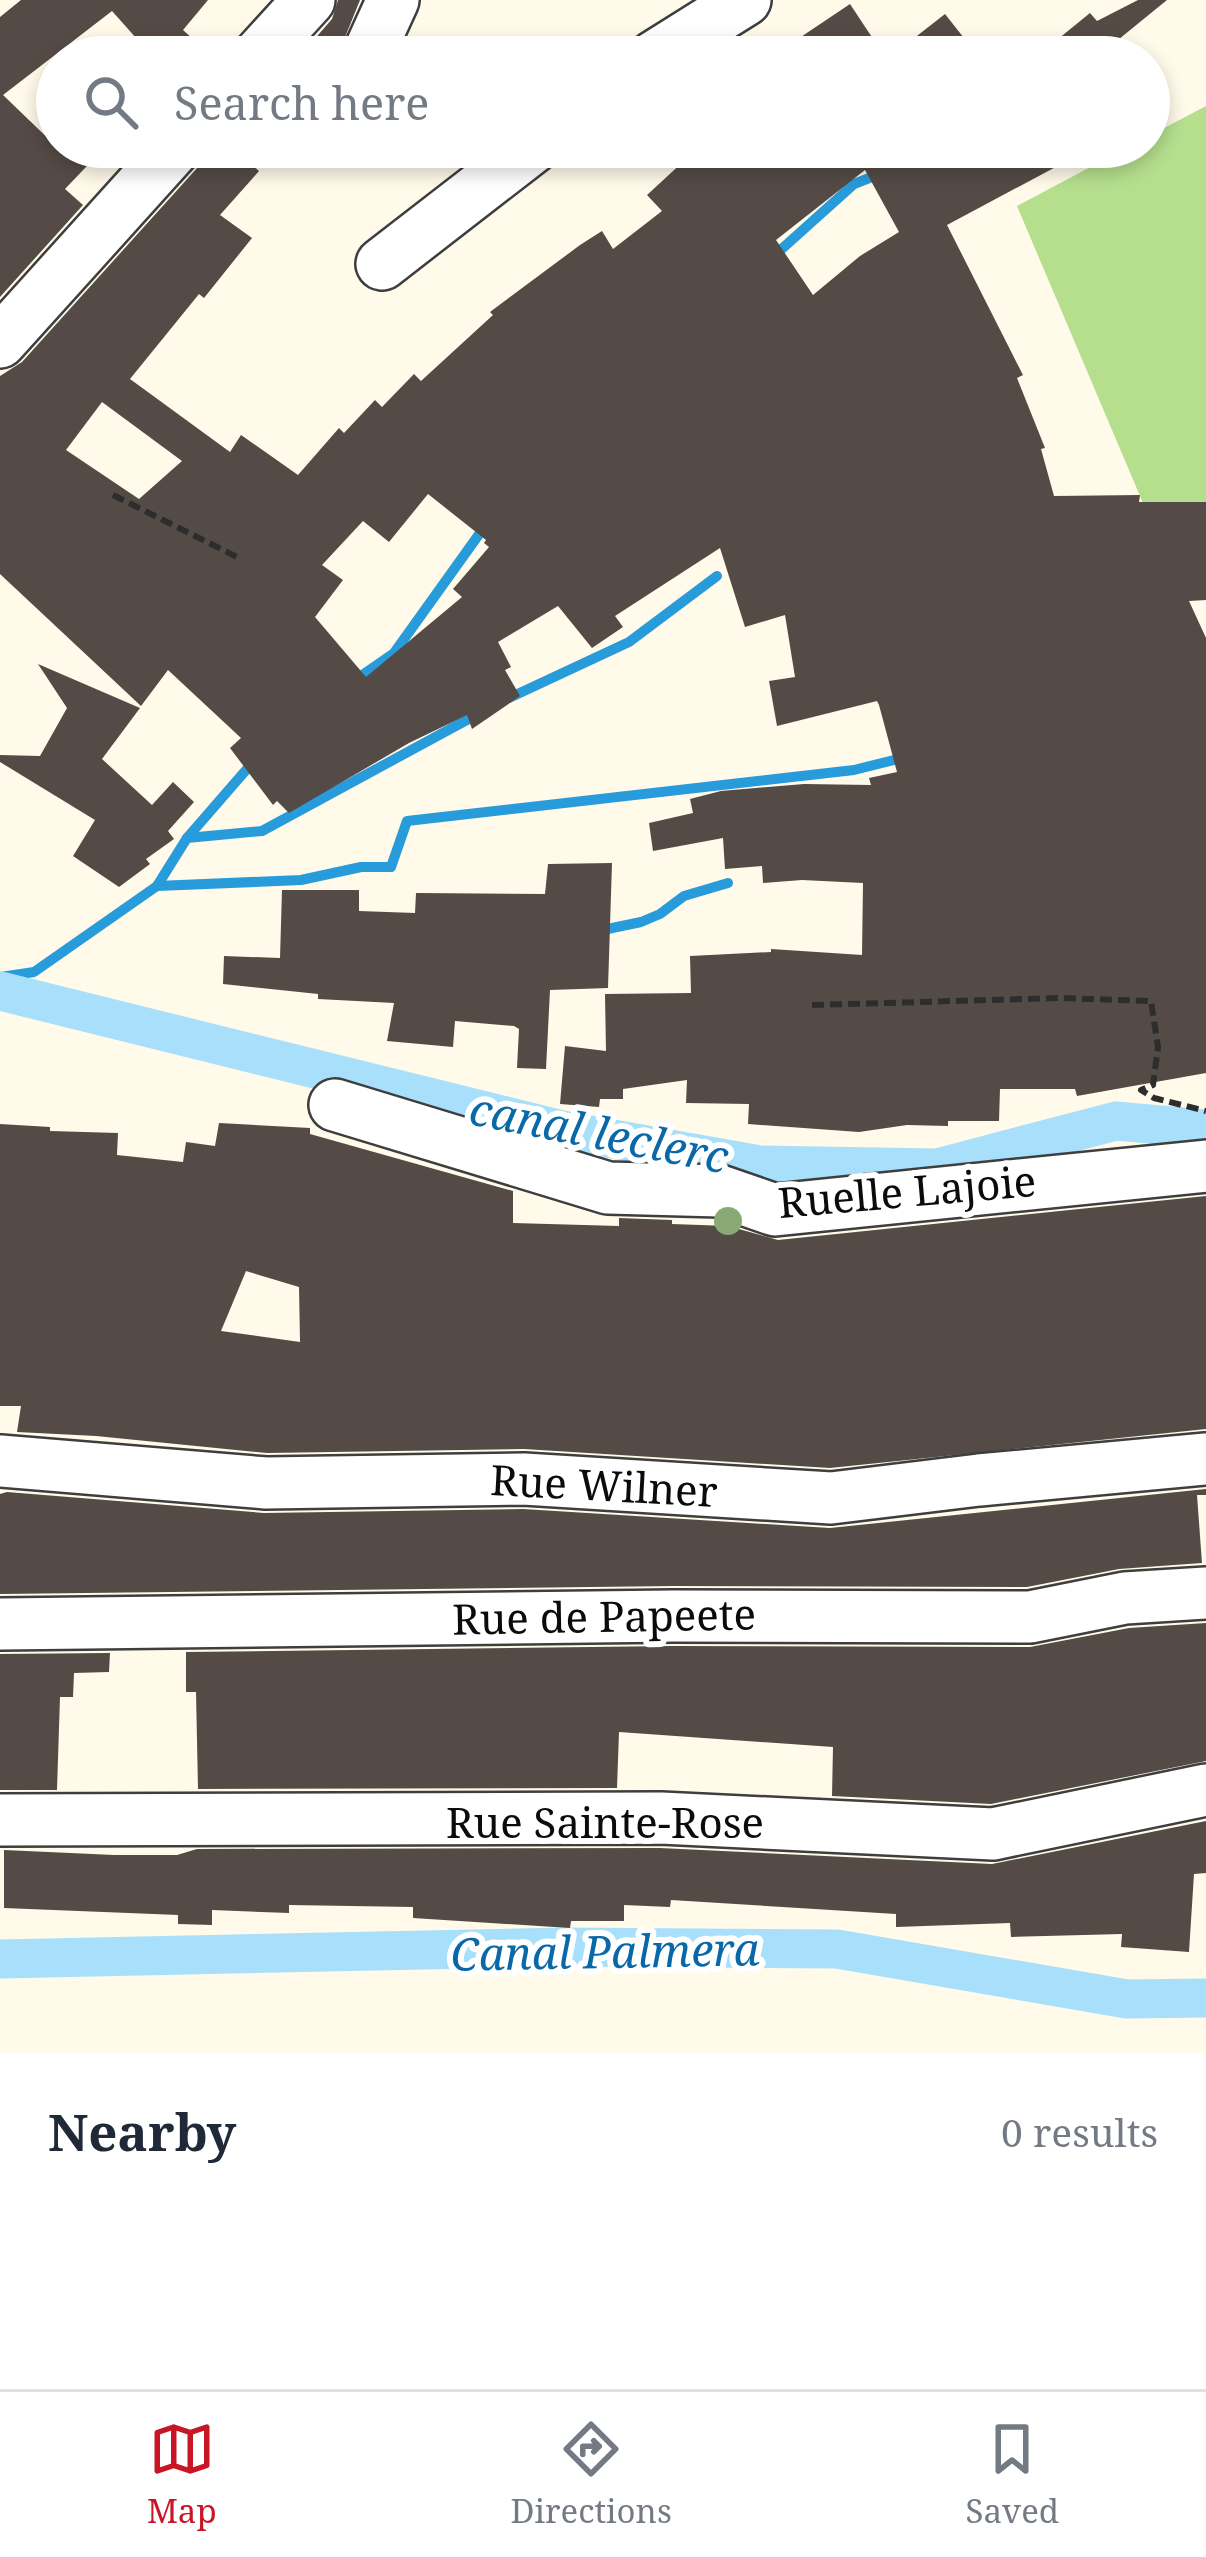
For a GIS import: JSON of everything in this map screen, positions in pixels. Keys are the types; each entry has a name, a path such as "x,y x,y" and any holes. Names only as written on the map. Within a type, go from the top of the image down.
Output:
{"street":[{"path":"276,36 308,0"},
{"path":"377,36 394,0"},
{"path":"688,36 745,0"},
{"path":"0,342 157,168"},
{"path":"382,264 506,168"},
{"name":"Ruelle Lajoie","path":"334,1105 608,1188 720,1191 775,1210 1206,1166"},
{"name":"Rue Wilner","path":"0,1461 266,1483 524,1479 831,1498 1206,1460"},
{"name":"Rue de Papeete","path":"0,1624 1030,1616 1125,1598 1206,1593"},
{"name":"Rue Sainte-Rose","path":"0,1820 661,1818 993,1834 1206,1790"}],"path":[{"path":"113,495 241,560"},
{"path":"812,1005 1061,998 1151,1001 1158,1047 1153,1085 1142,1090 1154,1098 1206,1111"}],"green space":[{"path":"1206,106 1206,502 1143,503 1017,206 1088,168 1170,168 1170,125"}],"building":[{"path":"21,0 208,0 183,30 190,36 134,36 112,11 80,36 36,36 36,70 3,95 36,127 36,168 85,168 65,189 83,205 0,297 0,17"},
{"path":"338,0 360,0 345,36 317,36 332,19"},
{"path":"1138,0 1167,0 1123,36 1062,36 1090,13 1097,21"},
{"path":"850,4 871,36 802,36"},
{"path":"945,14 962,36 917,36"},
{"path":"197,168 256,168 259,171 220,215 252,238 130,379 230,452 241,435 298,475 339,428 344,433 375,400 382,407 414,374 421,381 493,315 490,312 580,245 602,231 613,249 662,211 647,195 676,168 1054,168 947,225 1023,375 1017,378 1045,448 1041,449 1054,496 1140,495 1139,502 1206,502 1206,600 1189,601 1206,638 1206,1073 1077,1096 1075,1089 1000,1089 999,1121 948,1121 948,1126 907,1125 859,1132 748,1124 749,1104 686,1103 687,1080 623,1089 623,1099 600,1099 599,1107 560,1104 565,1046 606,1051 605,994 691,993 690,956 771,949 862,955 863,883 763,883 762,866 725,869 723,838 653,851 649,823 693,813 690,799 721,791 804,784 871,785 869,778 897,772 877,701 777,726 769,681 795,677 785,615 745,627 720,548 615,616 623,627 592,648 558,606 498,642 511,667 505,670 520,696 472,729 467,715 409,743 289,813 277,801 273,805 230,748 241,738 168,670 141,706 0,574 0,376 22,362","holes":["865,170 899,232 860,256 813,295 776,240","102,402 182,461 139,499 66,450","428,494 489,547 453,589 462,597 366,677 315,617 343,580 322,565 363,521 389,542"]},
{"path":"38,664 140,708 102,759 152,805 173,782 194,802 168,831 174,839 119,887 73,856 95,820 0,762 0,755 40,756 67,708"},
{"path":"612,863 608,988 550,990 546,1069 517,1068 519,1029 514,1026 455,1021 453,1047 387,1041 394,1003 318,999 318,994 223,984 224,956 280,958 282,890 359,890 359,911 415,913 416,893 545,894 548,864"},
{"path":"219,1123 310,1128 310,1134 513,1191 513,1223 619,1226 619,1218 672,1220 672,1224 728,1226 778,1240 1206,1196 1206,1429 830,1468 524,1449 267,1453 17,1432 21,1406 0,1406 0,1124 118,1133 117,1155 183,1162 186,1142 215,1146","holes":["246,1271 299,1287 300,1342 221,1331"]},
{"path":"1206,1489 1206,1495 1197,1495 1202,1563 1119,1569 1027,1587 0,1594 0,1494 7,1492 264,1513 523,1509 830,1528"},
{"path":"1206,1623 1206,1761 991,1804 832,1796 833,1747 619,1732 617,1788 198,1789 196,1692 186,1692 186,1652 1030,1647 1129,1628"},
{"path":"110,1653 109,1672 74,1673 73,1697 60,1697 57,1790 0,1790 0,1654"},
{"path":"1206,1821 1206,1873 1194,1874 1189,1952 1121,1947 1122,1934 1011,1937 1010,1923 896,1927 896,1914 671,1900 670,1907 624,1905 624,1921 571,1921 570,1928 413,1918 413,1907 289,1905 289,1913 212,1910 212,1925 178,1924 178,1915 4,1908 4,1850 177,1855 197,1849 660,1848 992,1864"}],"waterway":[{"path":"775,255 854,184 877,175"},
{"path":"355,680 394,653 485,526"},
{"path":"509,698 629,642 717,576"},
{"path":"0,977 34,972 157,886 187,838 262,831 476,715"},
{"path":"157,886 301,880 361,867 391,867 407,821 854,770 906,757"},
{"path":"187,838 253,762"},
{"path":"598,931 641,922 684,896 728,883"},
{"name":"canal leclerc","path":"0,991 562,1130 760,1165 937,1168 1116,1121 1206,1129"},
{"name":"Canal Palmera","path":"0,1959 564,1947 837,1949 1127,1999 1206,1998"}]}
